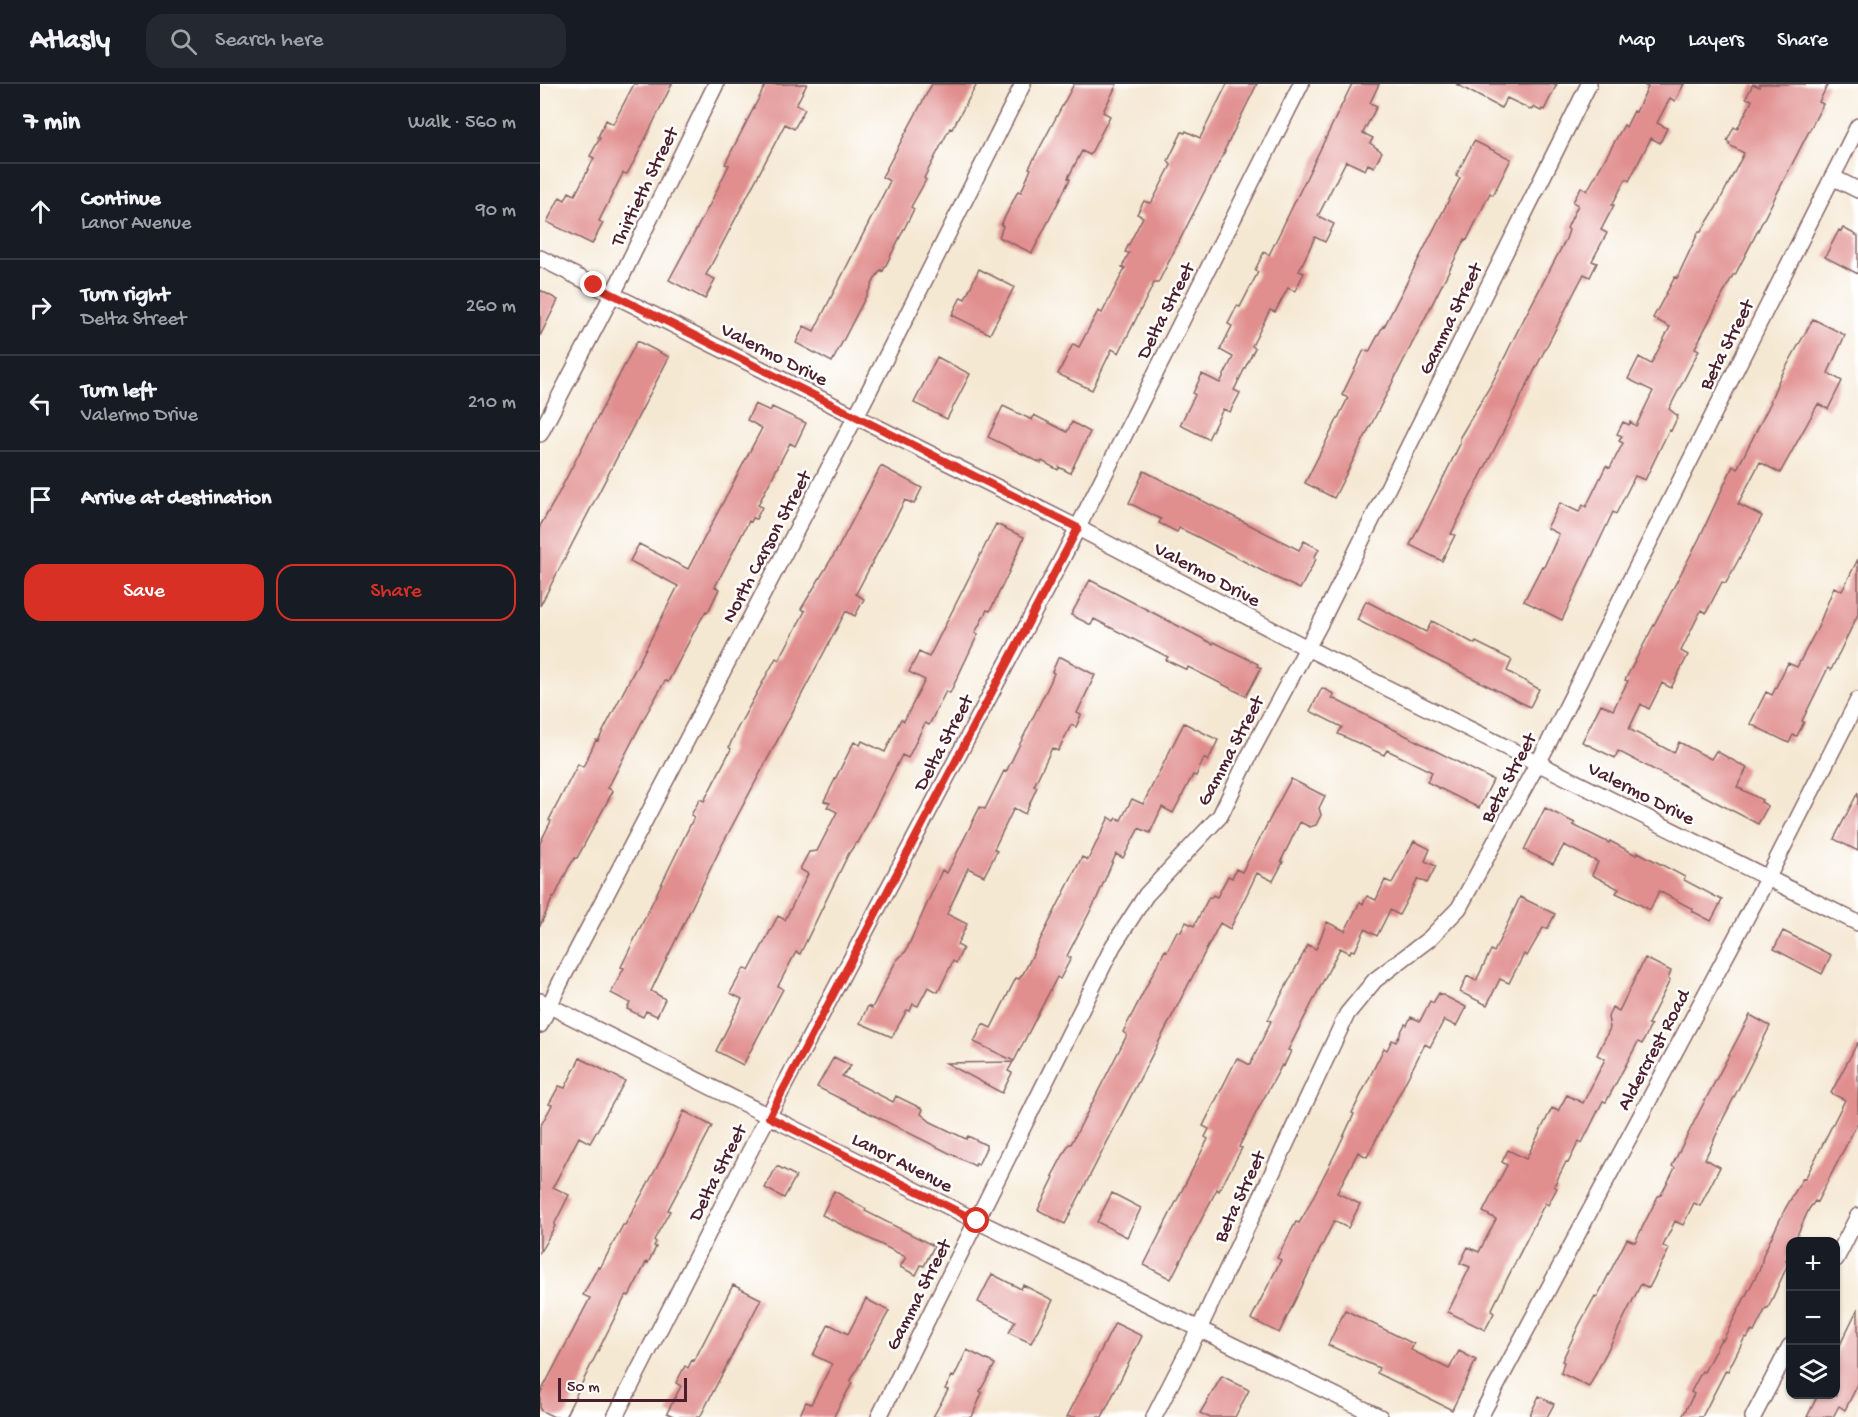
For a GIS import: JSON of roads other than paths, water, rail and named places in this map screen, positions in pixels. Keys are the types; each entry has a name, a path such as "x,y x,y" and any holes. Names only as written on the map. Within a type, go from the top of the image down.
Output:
{"street":[{"name":"Thirtieth Street","path":"540,434 716,84"},
{"name":"North Carson Street","path":"540,1025 545,1004 567,970 856,417 1023,84"},
{"name":"Delta Street","path":"615,1417 754,1143 1078,528 1301,84"},
{"name":"Gamma Street","path":"879,1417 1113,946 1146,894 1220,816 1249,756 1307,648 1589,84"},
{"name":"Beta Street","path":"1154,1417 1199,1329 1347,1014 1375,980 1430,939 1459,908 1538,763 1858,126"},
{"path":"1832,177 1858,190"},
{"name":"Valermo Drive","path":"540,258 1078,528 1307,648 1858,923"},
{"name":"Aldercrest Road","path":"1480,1417 1767,879 1858,700"},
{"name":"Lanor Avenue","path":"545,1004 977,1221 1380,1417"},
{"path":"1840,1251 1858,1216"},
{"path":"1753,1417 1786,1355"}]}
